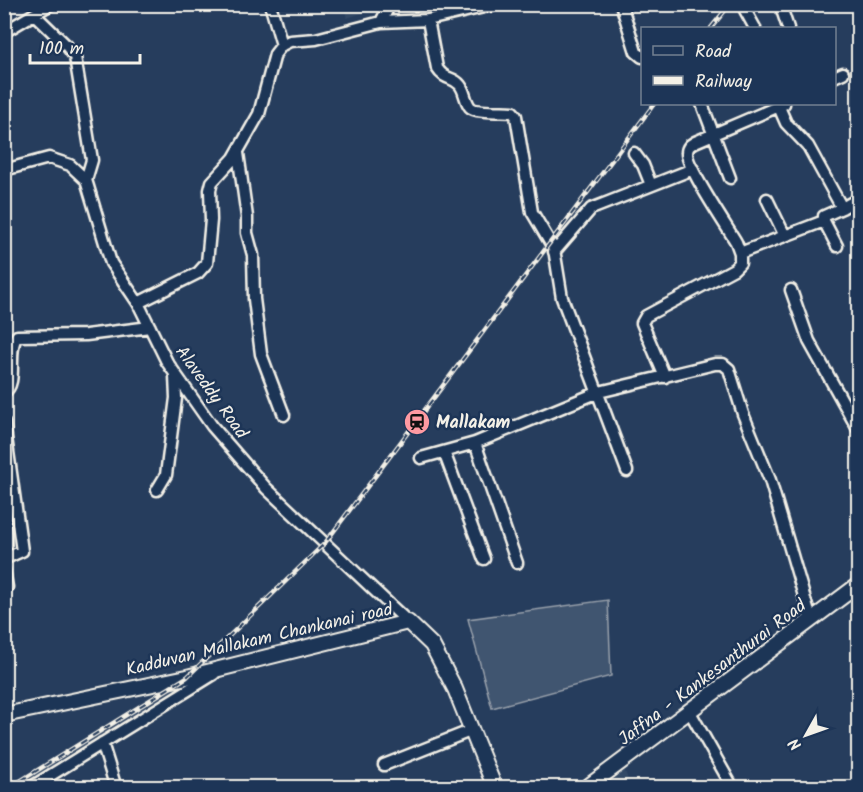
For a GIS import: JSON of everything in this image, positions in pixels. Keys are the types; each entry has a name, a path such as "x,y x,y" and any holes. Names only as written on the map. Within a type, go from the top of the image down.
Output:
{"main road":[{"name":"Jaffna - Kankesanthurai Road","path":"586,788 858,585"},
{"name":"Kadduvan Mallakam Chankanai road","path":"4,715 224,668 408,622 432,645 455,689 495,788"}],"street":[{"path":"4,32 51,4"},
{"path":"270,4 282,45"},
{"path":"381,22 388,4"},
{"path":"138,303 198,273 207,264 212,182 238,153 259,114 275,54 282,45 290,41 316,39 381,22 428,20 497,4"},
{"path":"621,4 636,52 641,56"},
{"path":"780,4 788,27"},
{"path":"746,10 754,27"},
{"path":"4,170 49,158 70,165 86,180 92,160 75,57 67,46 34,14"},
{"path":"428,20 437,68 441,74 461,86 469,106 474,110 513,112 532,212 554,252 562,298 627,471"},
{"path":"702,105 730,178"},
{"path":"665,377 642,322 646,316 734,269 740,263 740,253 736,242 687,156 689,145 782,105 786,123 808,146 843,208"},
{"path":"238,153 247,233 253,255 254,299 261,354 284,416"},
{"path":"634,153 643,165 651,185"},
{"path":"554,252 591,209 693,169"},
{"name":"Alaveddy Road","path":"86,180 111,263 138,303 175,375 212,426 266,488 408,622"},
{"path":"767,199 785,236"},
{"path":"837,246 824,221 825,216 858,199"},
{"path":"740,253 824,221"},
{"path":"791,290 809,341 858,429"},
{"path":"4,392 9,390 12,384 12,348 17,336 86,335 150,327"},
{"path":"421,458 475,443 599,392 723,364 729,369 743,414 770,480 811,621"},
{"path":"157,490 166,476 176,398 175,375"},
{"path":"4,423 21,551 4,560"},
{"path":"475,443 517,563"},
{"path":"444,452 484,559"},
{"path":"4,570 7,587 4,588"},
{"path":"30,788 224,668"},
{"path":"690,712 733,788"},
{"path":"384,765 471,731"},
{"path":"102,743 116,788"}],"shaded area":[{"path":"343,4 377,5 374,9 347,18"},
{"path":"608,600 611,676 492,708 468,619"},
{"path":"625,771 631,788 596,788"}],"railway":[{"path":"712,27 730,4"},
{"path":"9,788 187,677 325,543 653,105"}],"place":[{"name":"Mallakam","path":"417,422"}]}
